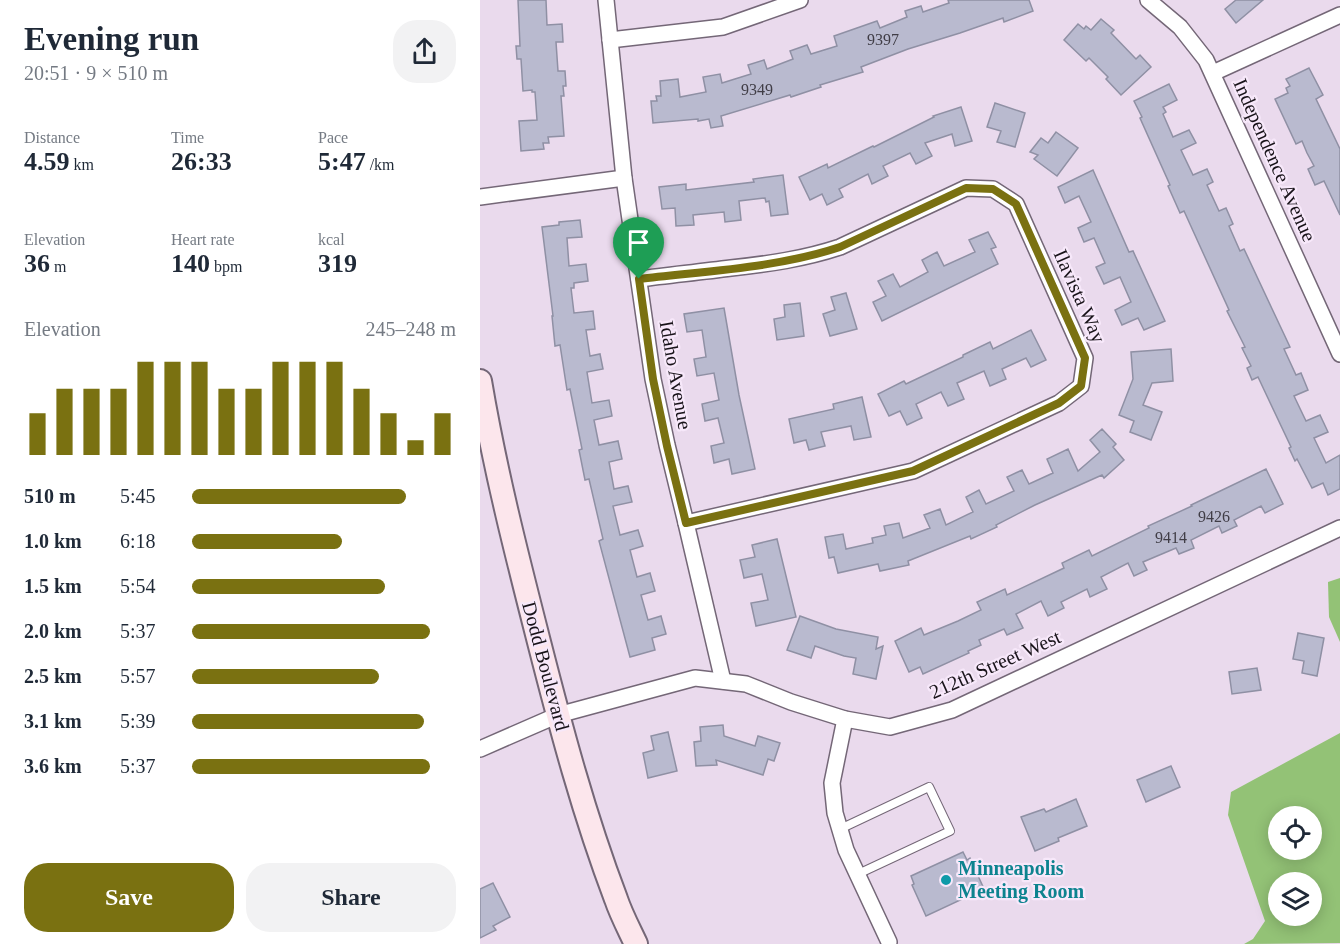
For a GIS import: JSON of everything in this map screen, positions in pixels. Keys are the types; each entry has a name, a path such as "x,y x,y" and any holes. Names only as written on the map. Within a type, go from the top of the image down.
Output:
{"main road":[{"name":"Dodd Boulevard","path":"480,381 506,514 558,714 586,812 616,900 636,944"}],"street":[{"name":"Idaho Avenue","path":"606,0 624,178 653,379 723,681"},
{"path":"610,40 723,27 800,0"},
{"name":"Independence Avenue","path":"1148,0 1180,27 1206,60 1340,354"},
{"path":"1213,73 1340,15"},
{"path":"480,197 624,178"},
{"name":"Ilavista Way","path":"639,279 769,264 823,253 966,188 993,189 1016,204 1085,358 1081,386 1059,403 913,471 686,523"},
{"name":"212th Street West","path":"480,749 558,714 695,678 746,684 791,702 845,719 890,728 952,710 1340,528"},
{"path":"845,719 832,783 835,813 846,850 889,942"}],"lane":[{"path":"840,829 929,787 950,831 858,874"}],"green space":[{"path":"1340,578 1340,642 1329,617 1328,582"},
{"path":"1340,733 1340,943 1244,944 1253,939 1265,921 1228,815 1231,792"}],"building":[{"path":"518,0 546,0 547,25 562,24 563,42 556,42 558,71 565,71 566,86 563,86 564,96 561,96 564,136 548,137 549,143 543,143 544,149 521,151 519,121 537,120 535,92 523,91 521,59 517,59 516,46 520,46"},
{"path":"948,0 1029,0 1033,11 1004,22 1003,18 908,49 861,67 863,72 820,85 821,87 721,116 723,126 711,128 709,119 653,123 651,101 657,101 656,96 661,96 660,81 678,79 680,97 706,92 703,77 720,74 722,83 751,74 748,65 764,60 767,69 793,59 790,51 807,45 811,54 837,46 834,36 877,21 880,28 907,17 905,11 921,6 923,12 949,3"},
{"path":"1236,0 1263,0 1236,23 1225,9"},
{"path":"1101,19 1114,30 1111,33 1136,59 1140,55 1151,67 1121,95 1106,79 1108,77 1089,58 1086,61 1064,40 1078,24 1084,29 1086,26 1091,30"},
{"path":"1309,68 1323,95 1316,99 1340,149 1340,215 1324,181 1315,185 1308,169 1314,166 1302,141 1296,144 1275,99 1288,93 1286,88 1290,86 1286,79"},
{"path":"1169,84 1177,100 1163,107 1166,112 1163,114 1173,137 1189,130 1196,143 1181,150 1193,175 1207,169 1213,182 1207,185 1219,211 1226,208 1233,224 1229,226 1240,251 1244,249 1290,347 1284,349 1296,375 1301,373 1308,390 1294,396 1306,421 1320,415 1328,432 1314,438 1326,463 1340,455 1340,489 1328,495 1323,483 1312,488 1297,459 1295,461 1289,448 1291,447 1258,377 1252,380 1247,368 1251,366 1242,348 1245,347 1184,211 1180,213 1140,118 1142,117 1134,101"},
{"path":"995,103 1025,113 1015,147 997,142 1001,131 987,127"},
{"path":"961,107 972,141 955,146 952,134 925,143 932,156 916,164 910,153 883,166 888,176 872,184 868,174 839,189 843,197 827,205 822,194 810,200 799,177 827,164 828,168 933,116"},
{"path":"1056,132 1078,148 1057,176 1034,159 1038,155 1030,152 1041,138 1048,143"},
{"path":"1093,170 1129,252 1133,251 1165,321 1144,330 1138,318 1122,325 1115,310 1131,302 1120,277 1104,284 1096,267 1105,263 1094,238 1084,242 1078,228 1091,222 1079,196 1065,203 1058,187"},
{"path":"783,175 788,214 771,216 769,201 766,202 765,198 739,201 741,220 725,222 724,212 693,215 694,225 676,226 675,208 662,209 659,187 686,184 686,190 754,182 753,179"},
{"path":"580,220 582,237 567,238 569,266 586,264 588,281 574,283 574,288 571,288 574,313 593,311 595,329 586,330 590,356 600,354 603,369 587,372 592,403 609,400 612,416 594,420 599,445 618,441 622,459 609,462 614,489 628,486 632,502 613,506 620,535 638,530 643,546 630,550 637,577 650,573 655,591 641,595 648,620 661,616 666,634 652,638 655,650 630,657 599,541 603,539 589,479 585,480 579,450 582,449 570,389 567,390 560,345 555,346 542,227 559,225 559,222"},
{"path":"988,232 996,247 991,249 998,264 882,321 873,302 886,296 878,281 893,274 900,287 928,272 922,260 937,252 944,266 975,252 969,240"},
{"path":"846,293 857,329 830,336 823,314 835,310 831,297"},
{"path":"800,303 804,336 777,340 774,319 785,317 784,305"},
{"path":"724,308 755,469 732,474 729,459 714,463 711,446 724,443 718,418 705,421 702,404 719,400 714,373 697,376 694,359 706,357 702,330 687,332 684,314"},
{"path":"1031,330 1046,360 1031,367 1026,358 1002,369 1006,379 990,386 984,371 957,383 964,399 948,406 941,392 916,404 922,418 907,425 900,411 889,416 878,394 904,381 906,384 990,342 993,349"},
{"path":"1171,349 1173,381 1152,383 1143,405 1162,412 1151,440 1130,432 1134,421 1119,415 1133,379 1131,352"},
{"path":"862,397 871,437 854,440 851,426 821,432 825,446 809,450 806,440 794,443 789,419 834,409 833,404"},
{"path":"1102,429 1116,444 1113,447 1124,460 1104,478 1102,475 1035,505 971,539 970,536 908,561 909,565 880,571 878,564 838,573 834,557 829,558 825,537 843,534 846,549 873,543 872,538 886,535 884,526 899,523 903,538 930,528 924,515 940,509 946,525 973,512 966,497 979,490 986,504 1014,491 1007,477 1022,470 1029,484 1053,473 1047,459 1068,449 1078,471 1100,452 1090,440"},
{"path":"1266,469 1283,504 1265,513 1261,506 1234,520 1237,526 1222,533 1219,526 1191,540 1194,548 1179,554 1176,548 1143,562 1147,570 1134,576 1128,563 1101,577 1107,589 1090,597 1087,589 1061,602 1064,608 1048,616 1041,601 1016,614 1023,628 1007,635 1004,629 979,640 981,645 968,651 969,653 923,674 920,667 909,672 895,641 921,628 924,635 958,621 981,610 977,602 1005,589 1007,595 1064,568 1062,563 1089,550 1092,556"},
{"path":"777,539 796,617 756,626 751,603 768,600 762,574 744,578 740,560 755,557 752,545"},
{"path":"800,616 836,629 878,637 876,649 883,646 876,679 853,674 856,658 815,646 811,658 787,650"},
{"path":"1298,633 1324,638 1317,676 1302,673 1304,661 1293,659"},
{"path":"1257,668 1261,690 1232,694 1229,672"},
{"path":"723,725 724,736 755,746 758,736 780,743 774,761 768,759 763,775 716,760 717,765 696,766 694,742 701,741 700,727"},
{"path":"668,732 677,771 648,778 643,753 654,750 651,736"},
{"path":"1171,766 1180,787 1146,802 1137,780"},
{"path":"1076,799 1087,826 1035,851 1021,817 1044,809 1046,812"},
{"name":"Minneapolis Meeting Room","path":"963,852 967,860 970,858 984,889 926,916 912,885 914,884 911,876"},
{"path":"493,883 510,917 493,926 496,930 480,938 480,889"}],"place":[{"name":"Minneapolis Meeting Room","path":"946,880"}],"route":[{"path":"966,188 993,189 1016,204 1085,358 1081,386 1059,403 913,471 686,523 653,379 639,279 769,264 823,253 966,188"}]}
